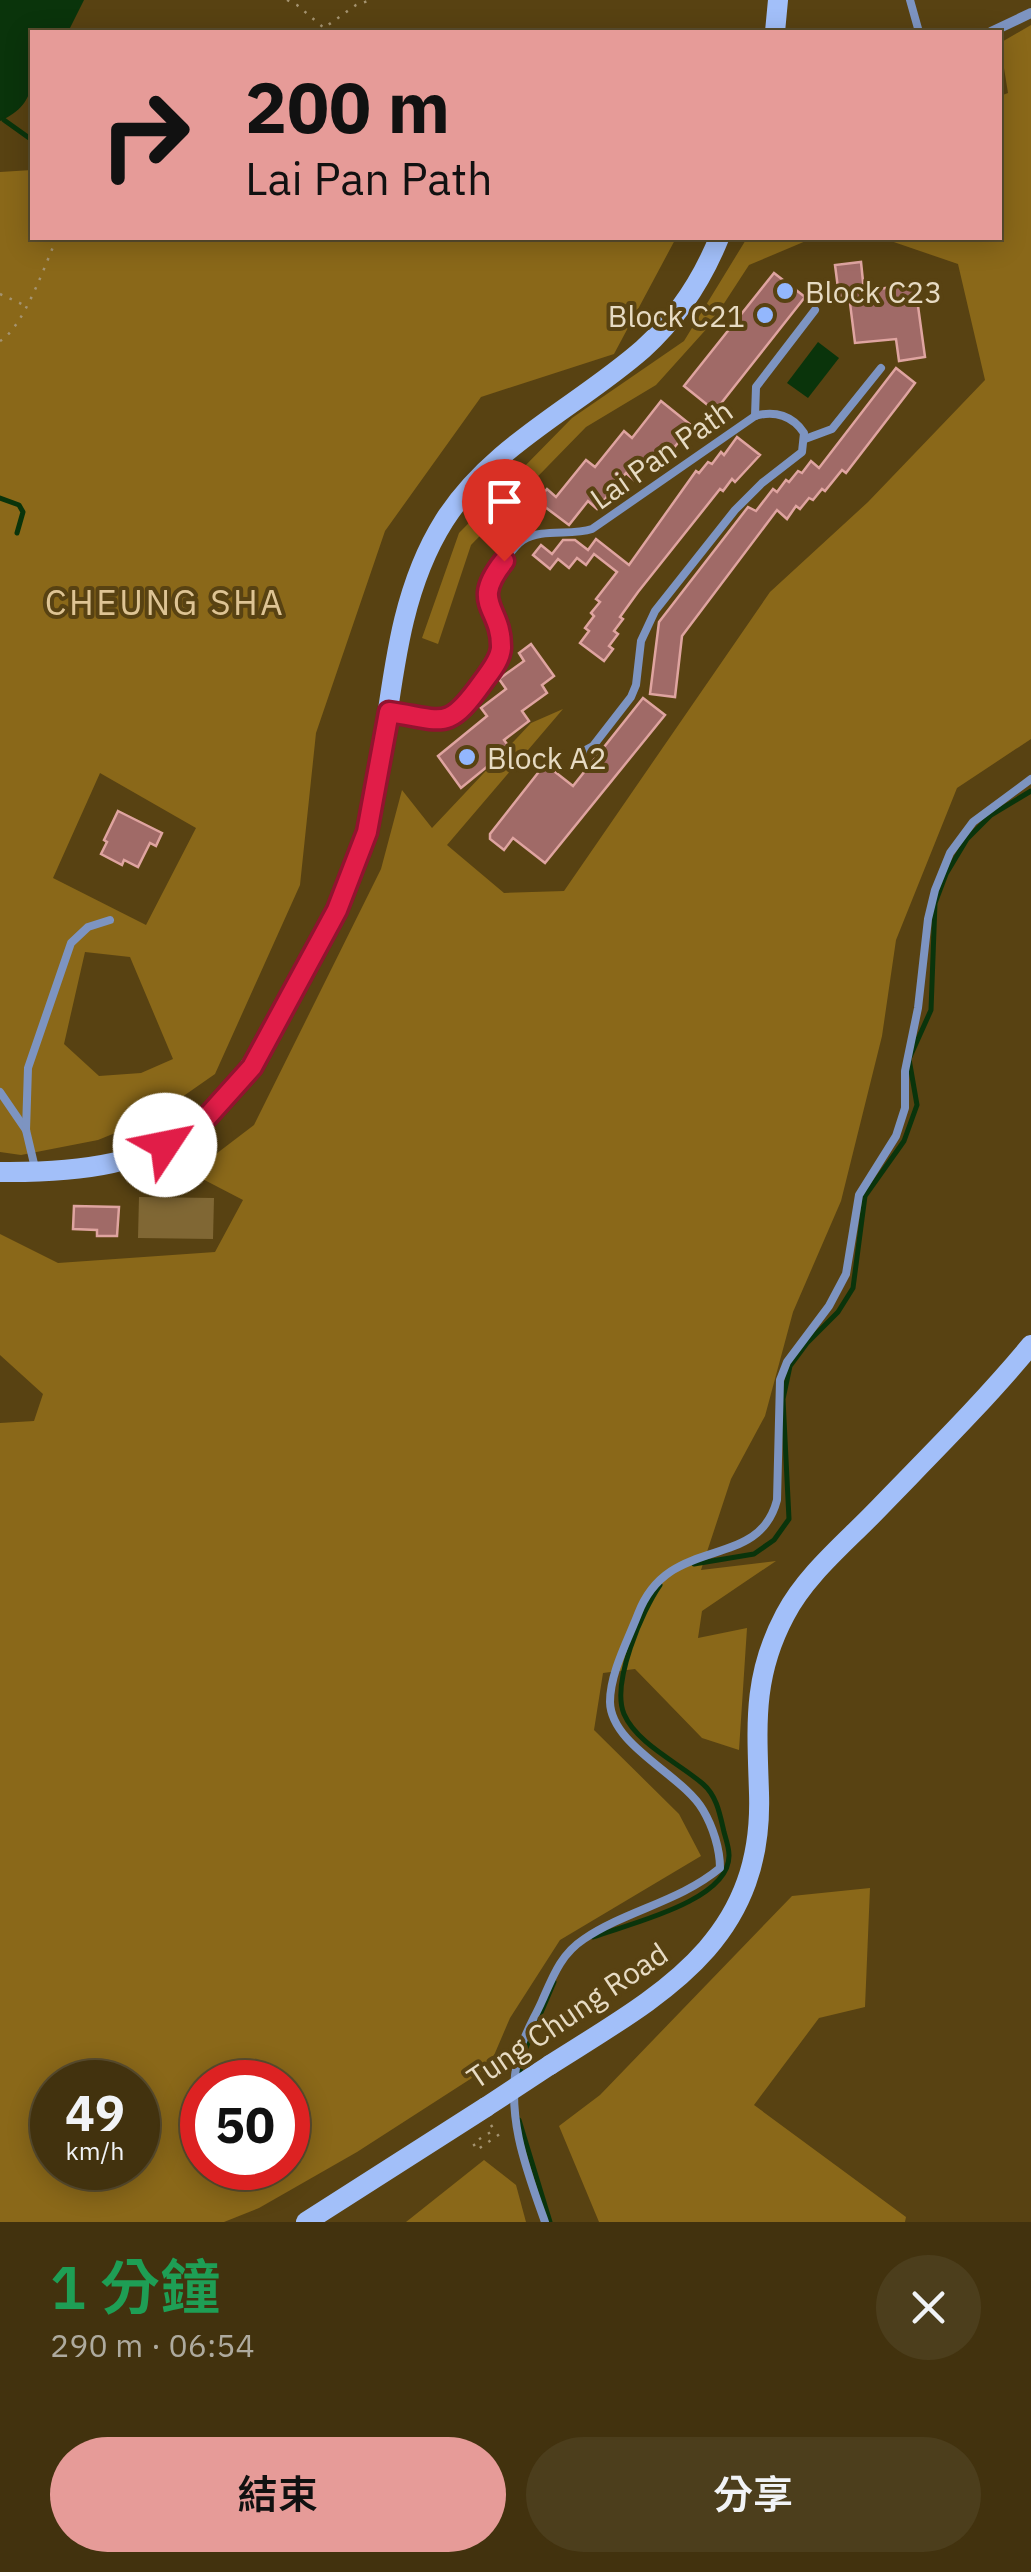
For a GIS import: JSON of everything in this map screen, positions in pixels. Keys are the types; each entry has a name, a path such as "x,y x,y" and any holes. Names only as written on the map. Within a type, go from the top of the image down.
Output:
{"main road":[{"path":"775,30 778,0"},
{"path":"0,1172 110,1165 155,1150 208,1116 241,1082 275,1028 348,887 372,810 410,598 425,557 456,504 506,452 660,332 691,294 719,240"},
{"name":"Tung Chung Road","path":"306,2222 448,2131 488,2115 550,2065 666,1989 716,1939 750,1870 758,1828 756,1725 762,1674 779,1627 806,1585 984,1400 1031,1345"}],"street":[{"path":"995,30 1031,13"}],"lane":[{"path":"910,0 918,30"},
{"path":"755,416 756,386 815,310"},
{"path":"578,754 593,746 632,697 641,641 655,611 748,496 798,458 805,440 832,429 880,368"},
{"name":"Lai Pan Path","path":"389,712 442,720 462,710 500,654 500,640 486,593 488,582 522,540 535,535 582,532 602,523 755,416 773,413 790,418 801,428 805,440"},
{"path":"545,2222 521,2153 513,2094 518,2055 557,1966 587,1936 697,1887 720,1868 720,1852 702,1808 622,1732 613,1716 610,1700 618,1666 642,1602 661,1576 696,1558 744,1543 761,1533 772,1518 777,1500 780,1380 787,1362 829,1306 846,1274 859,1195 896,1136 905,1108 904,1071 918,1008 935,890 950,854 973,822 1031,779"},
{"path":"36,1172 26,1130 28,1068 70,943 88,927 110,920"},
{"path":"0,1092 26,1130"}],"path":[{"path":"287,0 324,28 356,5 371,0"},
{"path":"0,341 6,338 25,306 55,240"},
{"path":"0,294 25,306"},
{"path":"488,2115 494,2130 473,2143 476,2150 516,2123"}],"shaded area":[{"path":"0,0 84,0 69,30 30,30 29,95 13,114 0,121"},
{"path":"1031,25 1031,739 957,788 896,940 882,1036 841,1201 793,1312 765,1416 731,1479 701,1570 776,1561 702,1611 698,1638 747,1628 739,1750 702,1738 635,1669 603,1673 594,1730 679,1814 701,1856 560,1940 510,2018 489,2067 310,2179 310,2060 180,2060 180,2190 290,2190 259,2208 224,2222 0,2222 0,1423 34,1421 43,1394 0,1355 0,1234 58,1263 215,1252 243,1200 191,1173 254,1125 381,869 402,790 432,828 531,723 563,709 447,845 504,893 564,891 770,592 868,502 985,380 958,264 888,240 1002,240 1002,95 1008,93 1002,42"},
{"path":"30,170 30,240 675,240 614,354 481,397 385,531 316,733 300,885 215,1074 152,1118 98,1140 21,1155 0,1152 0,172","holes":["100,773 196,828 146,925 53,878","85,952 130,957 173,1059 141,1073 99,1076 64,1044"]},
{"path":"746,240 808,240 749,265 710,325 656,385 586,427 471,545 438,644 422,638 459,533 572,418 684,341"},
{"path":"818,342 839,358 808,398 787,383"},
{"path":"139,1197 214,1198 213,1239 138,1238"},
{"path":"870,1888 865,2007 819,2018 754,2105 906,2217 905,2222 599,2222 559,2126 600,2095 792,1896"},
{"path":"484,2160 516,2185 526,2222 406,2222"}],"building":[{"path":"861,262 864,291 915,284 925,357 899,361 896,339 855,343 849,295 839,296 835,265"},
{"path":"774,273 805,297 715,411 684,386"},
{"path":"896,368 915,383 906,395 846,473 842,470 825,491 822,489 813,500 809,498 800,509 796,506 787,519 777,510 682,636 675,697 650,694 659,622 748,507 756,511 773,489 777,492 811,461 819,468"},
{"path":"661,401 692,426 672,450 664,444 634,480 626,473 597,509 588,501 569,525 537,501 547,489 556,497 586,460 595,467 624,431 632,438"},
{"path":"737,437 760,455 735,482 732,479 723,491 720,489 638,592 620,617 623,619 614,631 618,634 609,646 613,649 604,661 580,643 589,631 585,628 594,616 591,613 600,602 596,599 617,572 594,554 586,565 577,558 569,568 558,559 550,569 533,555 541,545 552,554 563,540 575,540 588,550 596,539 629,565 696,471 699,473 708,462 712,464 721,452 724,455"},
{"path":"531,644 554,676 542,685 547,693 522,711 529,721 504,740 510,748 461,788 438,756 487,716 481,708 506,689 499,679 524,661 519,653"},
{"path":"643,698 665,715 545,863 513,838 504,850 490,839 545,764 573,786"},
{"path":"118,811 162,833 156,846 150,843 138,867 124,860 122,865 101,854"},
{"path":"74,1206 119,1207 117,1236 97,1236 97,1230 73,1229"}],"waterway":[{"path":"4,120 30,139"},
{"path":"0,498 19,505 23,512 17,533"},
{"path":"694,1564 754,1554 774,1540 789,1519 783,1399 790,1366 838,1312 853,1288 865,1196 904,1141 917,1105 909,1059 931,1010 935,903 946,874 967,839 991,815 1031,791"},
{"path":"593,1937 696,1898 725,1871 729,1855 712,1794 638,1735 624,1714 621,1701 625,1666 637,1629 660,1585"},
{"path":"519,2079 522,2057 554,1982"},
{"path":"519,2120 550,2222"}],"place":[{"name":"Block C23","path":"785,291"},
{"name":"Block C21","path":"765,315"},
{"name":"Block A2","path":"467,757"}],"district":[{"name":"CHEUNG SHA","path":"165,602"}],"route":[{"path":"165,1145 208,1116 252,1067 337,910 367,832 389,712 450,719 462,710 498,659 501,647 486,593 488,582 504,561"}]}
